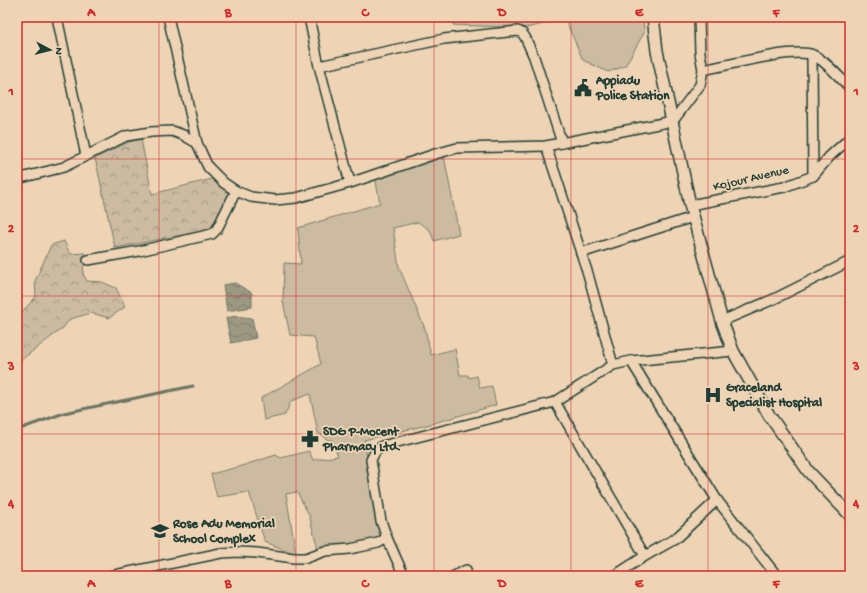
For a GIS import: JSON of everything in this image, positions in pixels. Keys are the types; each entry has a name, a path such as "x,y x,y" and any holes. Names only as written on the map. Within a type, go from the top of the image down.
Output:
{"street":[{"path":"57,17 86,156"},
{"path":"168,17 197,144 208,167 224,183 236,191 251,197 282,199 296,198 350,183 457,148 546,146 673,121 700,85 703,70 700,54 698,17"},
{"path":"308,17 319,66 350,183"},
{"path":"653,17 658,51 690,205 722,321 733,351 769,415 809,472 850,515"},
{"path":"319,66 444,39 518,31 522,32 534,58 562,143"},
{"path":"703,70 759,58 799,53 812,55 822,61 850,88"},
{"path":"812,55 813,176"},
{"path":"17,179 64,167 126,136 151,132 172,131 183,135 197,144"},
{"name":"Kojour Avenue","path":"690,205 784,187 813,176 830,156 850,138"},
{"path":"546,146 588,274 613,365"},
{"path":"88,260 139,251 212,234 217,229 236,191"},
{"path":"581,252 693,217"},
{"path":"722,321 774,299 850,261"},
{"path":"404,576 381,521 371,460 374,452 382,446 555,402 613,365 631,361 733,351"},
{"path":"631,361 717,500 777,576"},
{"path":"555,402 645,556"},
{"path":"614,576 675,539 717,500"},
{"path":"110,576 221,553 257,553 294,558 306,558 325,551 350,549 374,544 387,538"},
{"path":"454,576 466,570"}],"green space":[{"path":"453,17 643,17 644,33 625,66 608,72 583,60 565,19 526,28 453,25"},
{"path":"141,139 152,194 212,179 225,188 229,196 219,220 212,229 115,248 95,158 129,142"},
{"path":"444,156 459,234 434,241 430,230 418,222 393,228 399,267 425,329 431,355 455,349 460,375 468,375 469,378 477,376 480,388 492,386 496,405 427,425 364,440 375,501 384,536 371,543 318,549 309,515 297,492 286,494 296,554 265,542 249,492 217,497 211,474 276,455 281,458 309,451 313,460 338,456 332,440 328,440 318,433 310,394 291,401 285,415 264,420 261,398 321,364 314,337 290,335 283,301 284,263 301,264 298,228 380,203 375,177"},
{"path":"64,241 70,254 85,253 83,274 87,281 102,282 116,288 125,307 109,318 91,313 70,319 63,328 17,363 17,317 36,297 35,281 51,245"}],"water":[{"path":"235,283 252,293 252,307 227,311 223,285"},
{"path":"236,316 252,318 256,338 231,343 226,318"}],"waterway":[{"path":"17,430 64,413 193,386"}],"place":[{"name":"Appiadu Police Station","path":"583,88"},
{"name":"Graceland Specialist Hospital","path":"713,395"},
{"name":"SDG P-Mocent Pharmacy Ltd.","path":"310,439"},
{"name":"Rose Adu Memorial School Complex","path":"160,531"}]}
